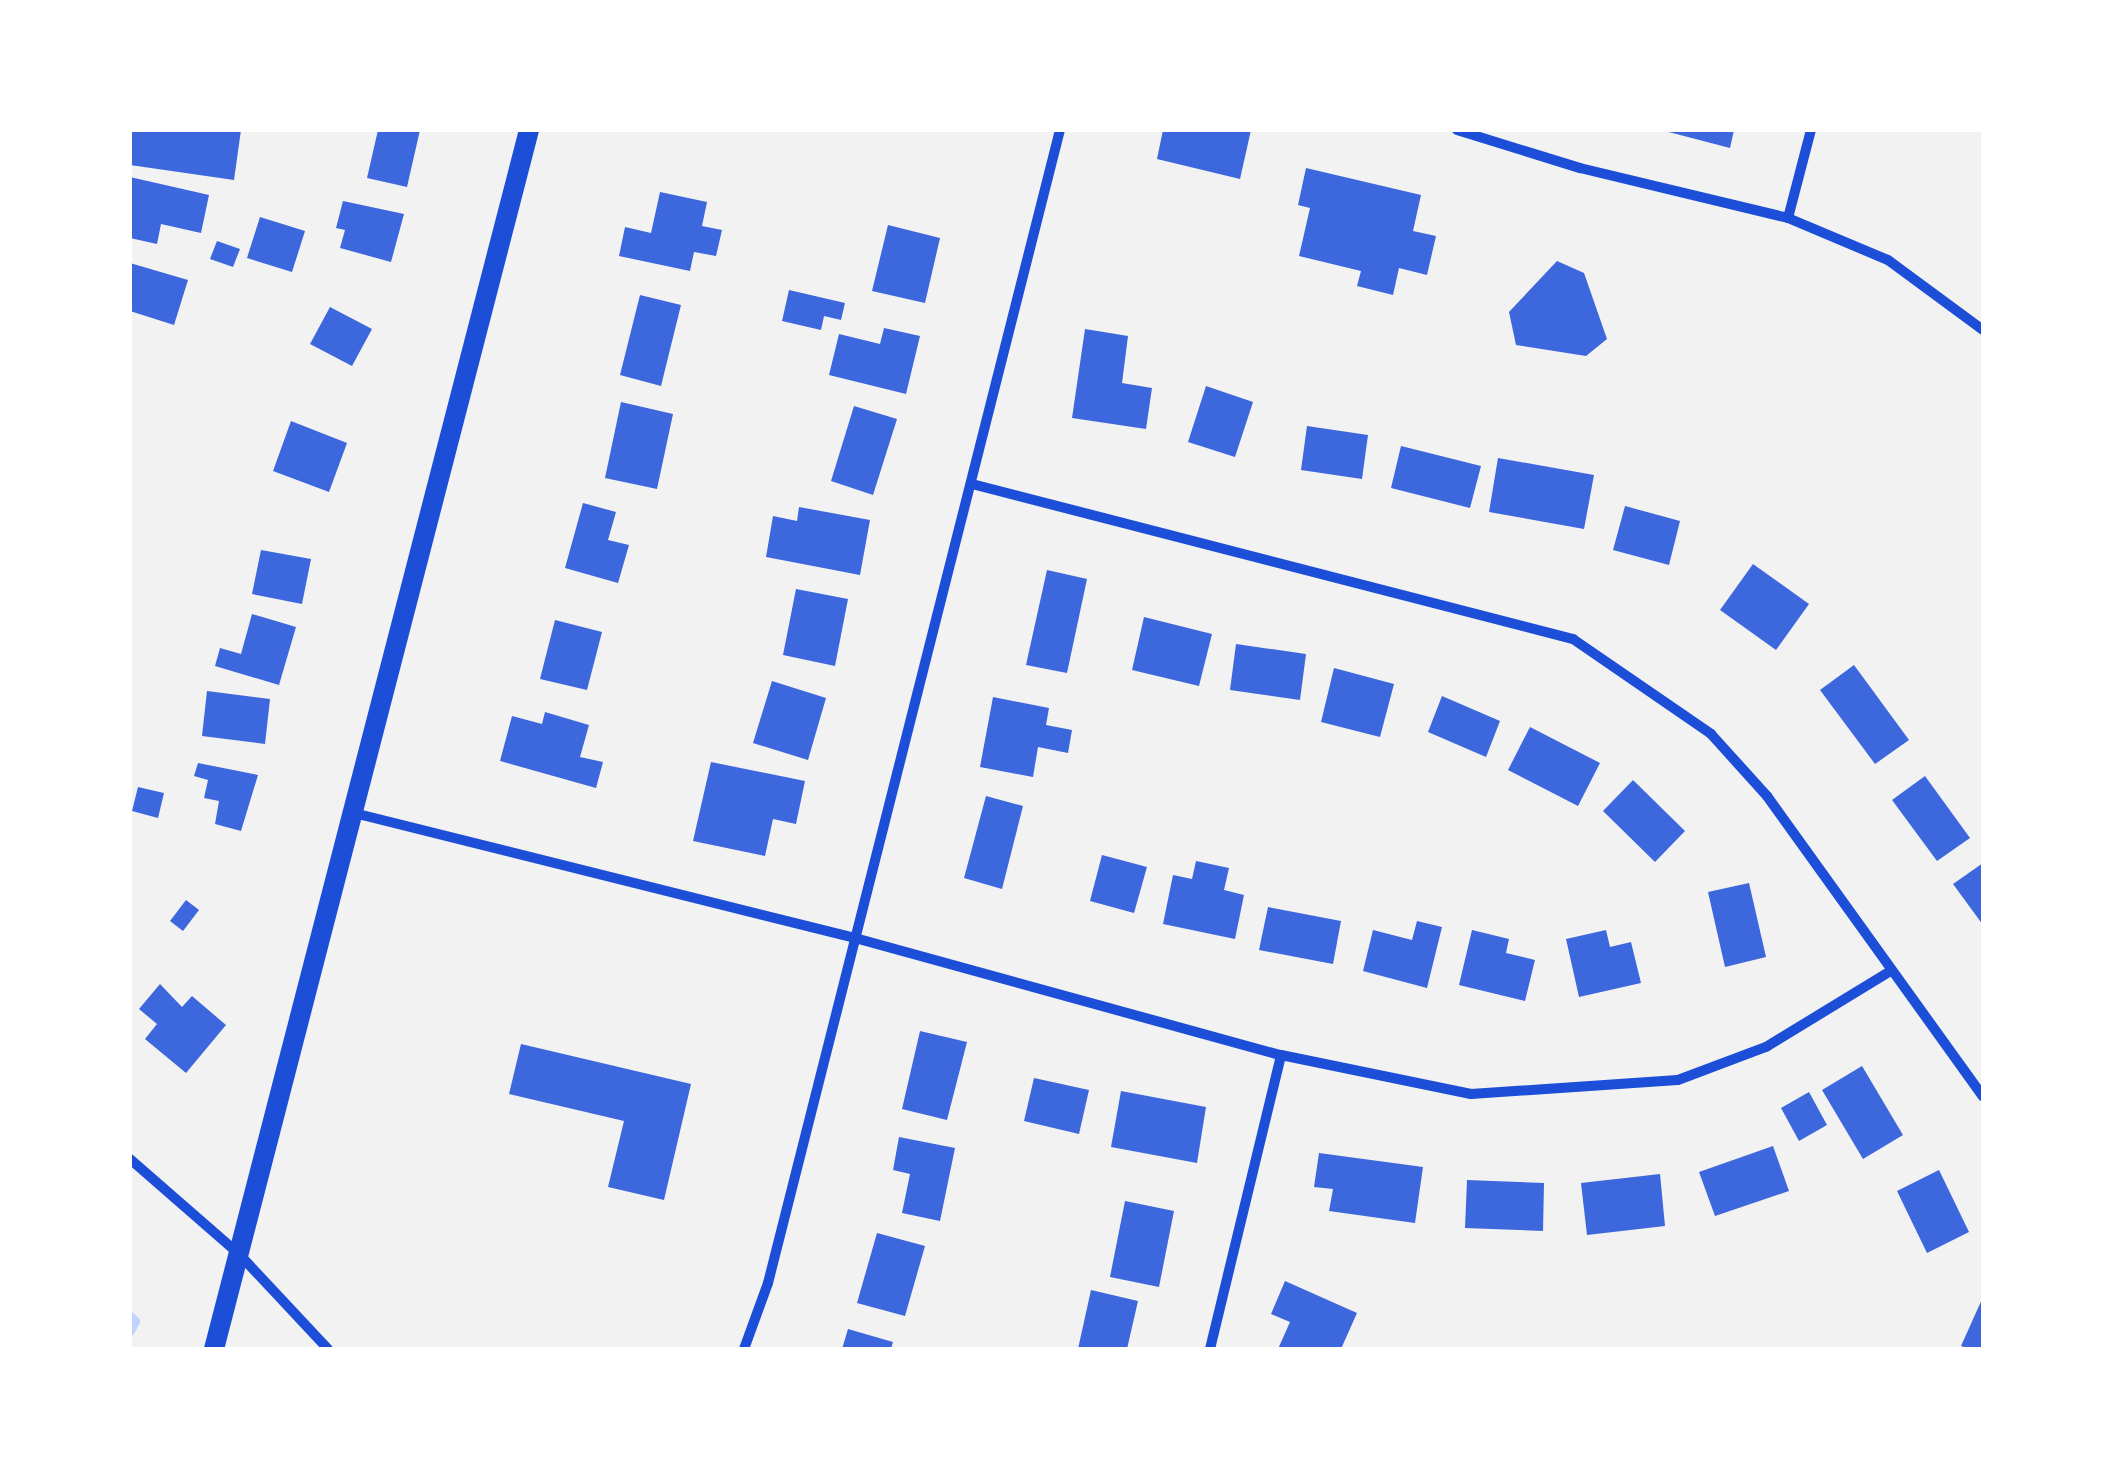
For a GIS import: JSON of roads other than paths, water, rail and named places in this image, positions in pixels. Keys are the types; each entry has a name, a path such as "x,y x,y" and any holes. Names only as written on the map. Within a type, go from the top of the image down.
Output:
{"main road":[{"path":"214,1349 530,130"}],"street":[{"path":"744,1349 768,1283 1060,130"},
{"path":"1458,130 1580,168 1788,218 1888,260 1983,330"},
{"path":"1788,218 1811,130"},
{"path":"972,484 1573,639 1711,734 1768,796 1889,972 1983,1096"},
{"path":"354,813 855,938 1282,1055 1471,1094 1678,1080 1766,1047 1889,972"},
{"path":"1210,1349 1282,1055"},
{"path":"130,1159 240,1254 328,1349"}],"waterway":[{"path":"130,1316 135,1321 130,1331"}]}
